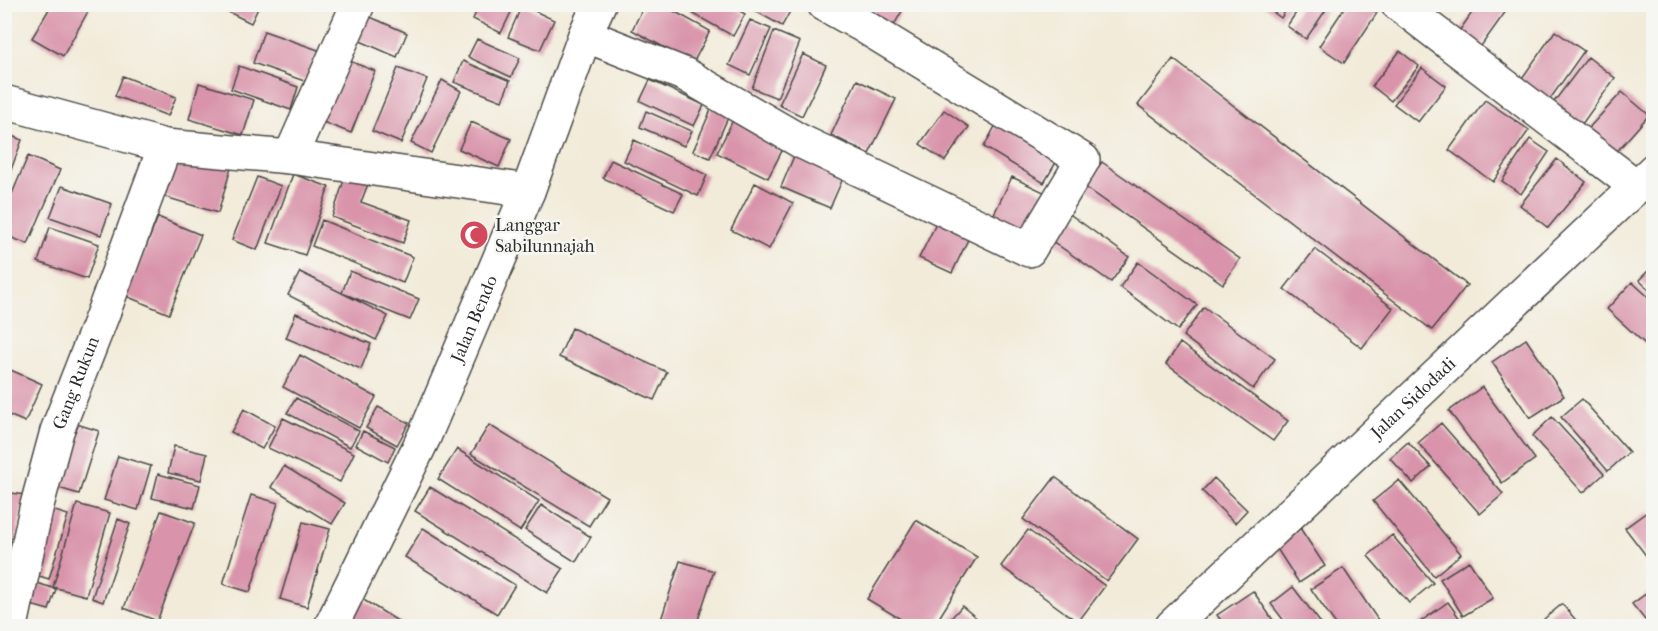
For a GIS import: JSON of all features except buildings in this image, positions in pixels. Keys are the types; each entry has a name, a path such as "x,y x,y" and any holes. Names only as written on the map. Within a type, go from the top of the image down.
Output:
{"street":[{"path":"290,157 358,4"},
{"name":"Jalan Bendo","path":"331,627 424,437 528,191 585,35 599,4"},
{"path":"585,35 686,75 800,141 1029,250 1083,160 824,4"},
{"path":"1398,4 1645,178"},
{"path":"4,102 165,146 290,157 528,191"},
{"name":"Gang Rukun","path":"10,627 36,509 57,431 165,146"},
{"name":"Jalan Sidodadi","path":"1172,627 1645,178"}],"place":[{"name":"Langgar Sabilunnajah","path":"474,235"}]}
